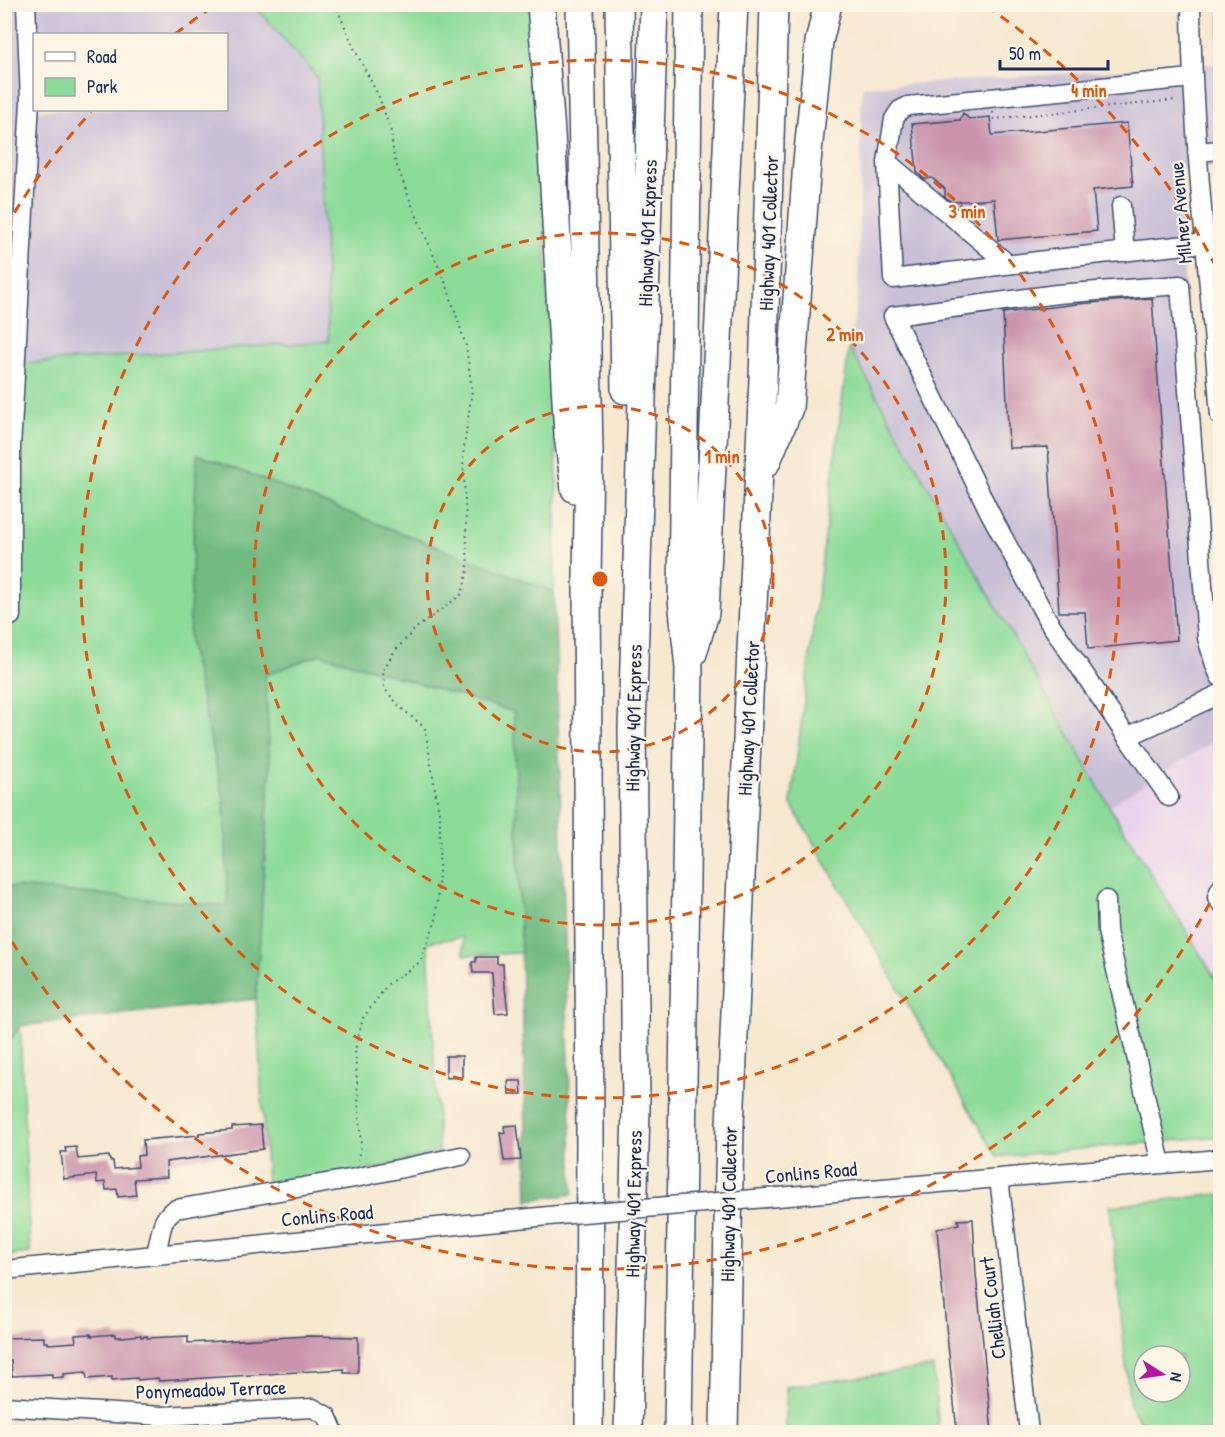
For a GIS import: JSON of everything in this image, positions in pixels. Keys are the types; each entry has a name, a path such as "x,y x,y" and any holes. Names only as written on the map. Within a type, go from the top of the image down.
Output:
{"highway":[{"path":"541,4 568,435 587,580"},
{"path":"580,4 589,451 587,580 589,1432"},
{"path":"619,4 632,729"},
{"name":"Highway 401 Express","path":"628,1432 636,1107 632,729 654,4"},
{"name":"Highway 401 Express","path":"678,1432 689,668 682,599 689,4"},
{"path":"689,668 705,613 734,4"},
{"name":"Highway 401 Collector","path":"724,1432 730,1126 759,481 770,198 774,4"},
{"path":"759,481 789,408 807,162 819,42 828,4"}],"street":[{"path":"11,616 12,448 30,101 26,4"},
{"name":"Milner Avenue","path":"1191,4 1192,78 1197,152 1218,343 1221,416"},
{"path":"1192,78 908,106 900,110 894,118 887,162 893,279 1206,243"},
{"path":"1197,152 1221,150"},
{"path":"887,162 1008,264"},
{"path":"1121,206 1125,252"},
{"path":"1169,797 1047,619 990,513 893,316 1058,294 1180,285 1207,638 1221,677"},
{"path":"1127,737 1221,694"},
{"path":"1221,889 1217,897 1221,902"},
{"path":"1106,900 1107,932 1161,1164"},
{"name":"Conlins Road","path":"155,1255 164,1219 176,1209 355,1178 461,1156"},
{"name":"Conlins Road","path":"4,1270 559,1215 1221,1159"},
{"name":"Chelliah Court","path":"999,1178 1029,1432"},
{"name":"Ponymeadow Terrace","path":"4,1406 163,1424 313,1408 327,1416 334,1432"}],"path":[{"path":"335,4 355,50 380,97 391,132 398,170 447,286 466,346 472,390 463,455 468,570 462,594 415,629 394,652 383,670 384,688 400,707 425,728 440,819 440,873 436,920 420,962 388,984 363,1018 355,1050 361,1146 355,1178"},
{"path":"991,98 994,119 1175,100"}],"shaded area":[{"path":"5,5 254,5 317,77 329,341 5,365"},
{"path":"1219,5 1220,168 1176,169 1212,648 1220,665 1220,737 1109,806 849,347 858,294 862,87 1216,64"},
{"path":"1220,737 1220,986 1109,806"}],"green space":[{"path":"254,5 530,5 541,152 557,480 554,592 197,454 189,641 224,800 228,907 5,886 5,365 329,341 317,77"},
{"path":"849,347 1109,806 1220,986 1220,1136 997,1157 791,804"},
{"path":"197,454 554,592 573,1194 528,1200 514,712 321,654 265,675 270,770 256,999 20,1026 5,1047 5,886 228,906 224,800 189,641"},
{"path":"321,654 514,712 521,953 464,955 463,937 428,942 439,1152 381,1168 267,1186 256,999 270,770 265,675"},
{"path":"20,1026 30,1253 5,1256 5,1047"},
{"path":"1220,1194 1220,1432 1147,1432 1130,1406 1110,1206"},
{"path":"933,1367 939,1432 786,1432 786,1387"}],"building":[{"path":"963,113 969,119 990,117 992,135 1127,123 1133,186 1093,190 1097,231 998,240 994,199 952,202 945,197 945,189 932,178 924,179 917,172 912,124 960,120"},
{"path":"1152,298 1177,640 1088,649 1085,612 1059,612 1048,447 1009,448 1003,313"},
{"path":"476,957 497,957 497,964 503,964 508,1013 495,1014 492,973 473,973 472,962 476,962"},
{"path":"446,1056 462,1056 462,1077 446,1078"},
{"path":"508,1081 521,1081 522,1094 509,1094"},
{"path":"261,1125 263,1149 166,1162 167,1177 134,1179 136,1195 118,1197 117,1189 106,1190 105,1182 97,1183 96,1175 64,1179 61,1152 66,1152 65,1148 76,1147 78,1159 109,1156 110,1161 113,1161 114,1169 138,1167 137,1156 144,1155 143,1140 199,1135 199,1133 232,1130 232,1127"},
{"path":"517,1125 521,1160 504,1161 500,1132 505,1133 504,1126"},
{"path":"973,1219 976,1274 992,1432 957,1432 942,1287 937,1229 959,1224 958,1220"},
{"path":"91,1334 91,1336 116,1334 116,1337 141,1335 147,1338 188,1336 188,1343 308,1336 358,1337 358,1373 344,1373 344,1369 159,1381 158,1378 112,1380 112,1377 87,1379 86,1372 64,1374 64,1377 52,1378 52,1374 12,1376 11,1361 4,1362 4,1338 44,1337 44,1342 48,1344 76,1342 75,1335"}]}
